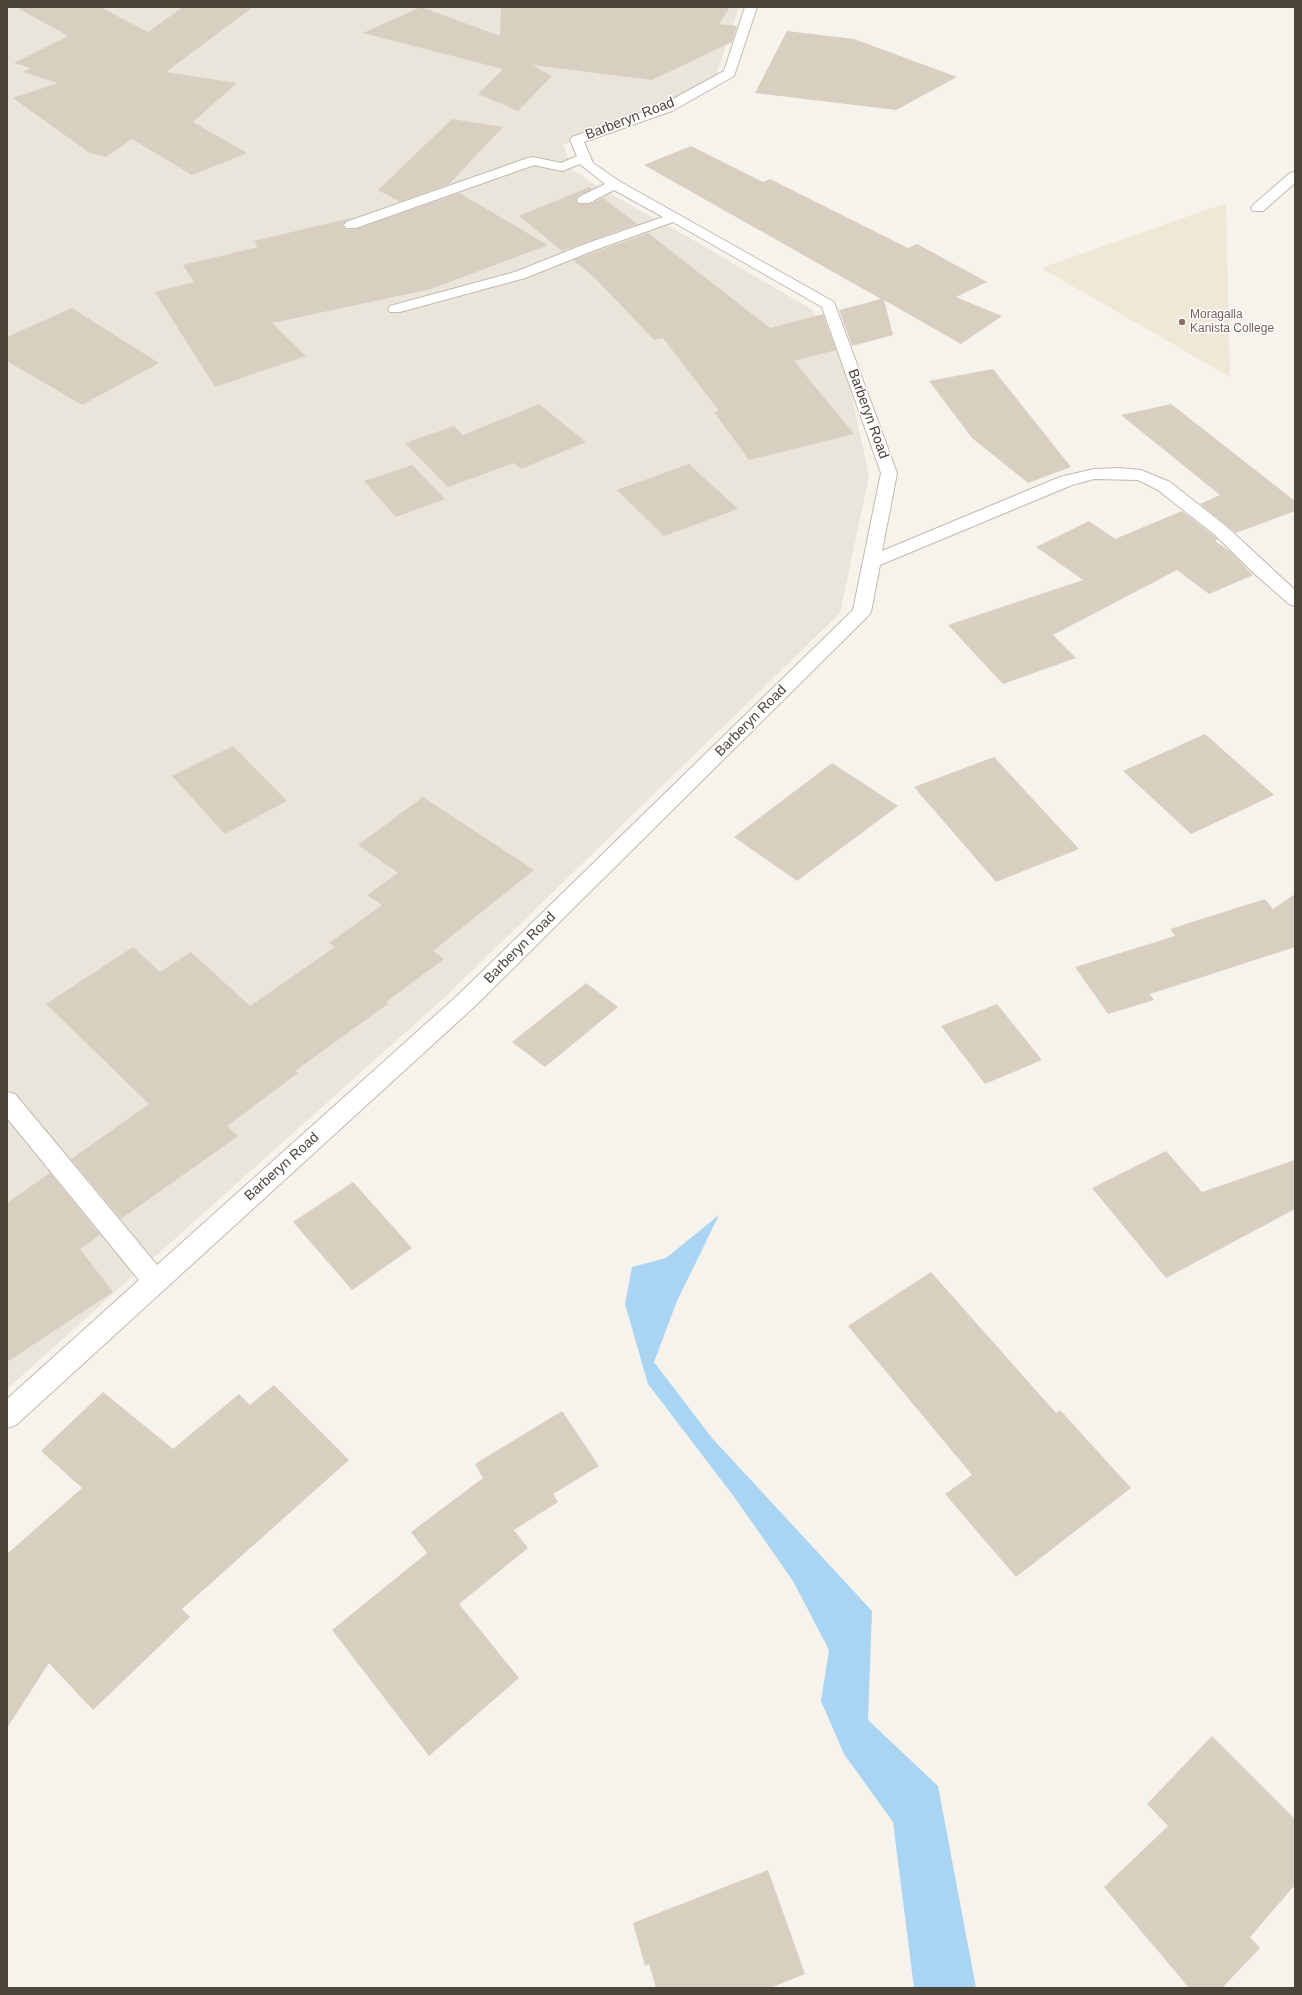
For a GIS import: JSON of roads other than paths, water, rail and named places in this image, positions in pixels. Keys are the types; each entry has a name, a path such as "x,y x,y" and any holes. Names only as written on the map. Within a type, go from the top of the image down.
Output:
{"street":[{"name":"Barberyn Road","path":"7,1416 466,1001 862,612 890,473 829,305 614,184 587,165 577,140 667,108 730,73 750,7"},
{"path":"350,225 533,160 562,167 584,158"},
{"path":"1258,208 1295,176"},
{"path":"584,200 614,184"},
{"path":"395,310 520,275 590,247 675,217"},
{"path":"872,562 1066,481 1094,474 1119,473 1141,475 1164,486 1221,531 1262,571 1295,600"},
{"path":"7,1102 156,1281"}],"water":[{"path":"719,1215 677,1301 654,1362 712,1438 872,1611 868,1720 938,1786 976,1988 914,1988 893,1822 844,1754 821,1701 829,1650 793,1581 735,1498 648,1384 625,1304 632,1267 666,1258"}],"place":[{"name":"Moragalla Kanista College","path":"1182,322"}]}
